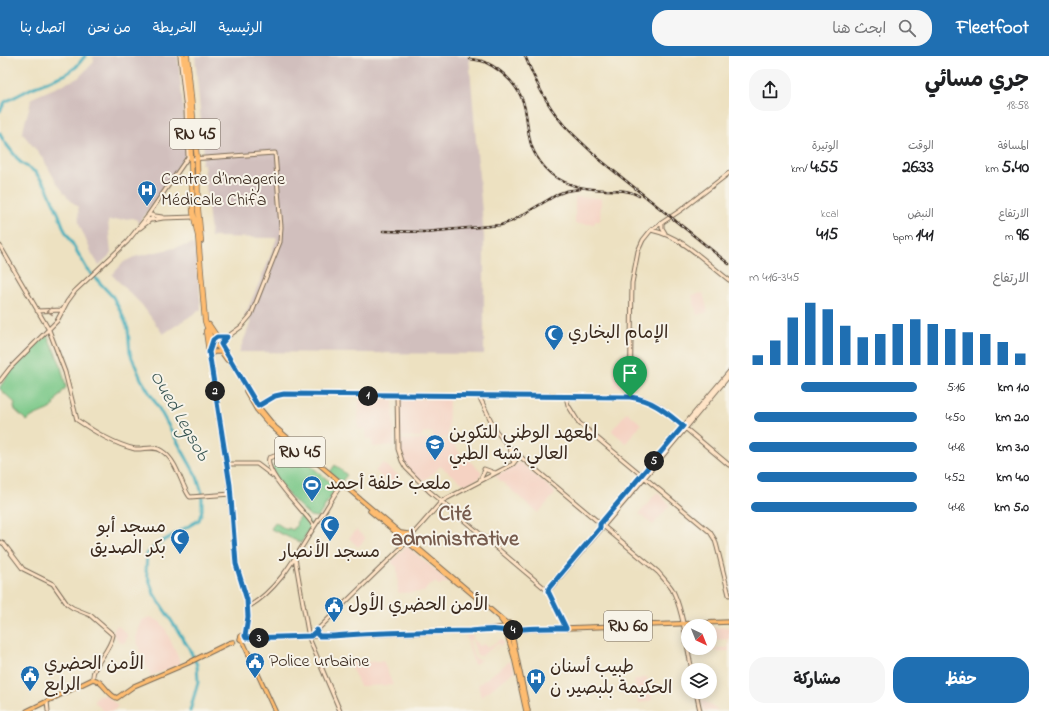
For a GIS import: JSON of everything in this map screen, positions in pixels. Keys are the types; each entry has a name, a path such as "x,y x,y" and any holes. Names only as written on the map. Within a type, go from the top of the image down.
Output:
{"highway":[{"name":"RN 45","path":"183,56 194,159 193,216 196,225 205,321 217,344"},
{"name":"RN 45","path":"187,56 196,183 193,216 207,313 210,326 218,338"},
{"path":"205,321 210,354"}],"main road":[{"path":"217,344 213,339 218,338"},
{"path":"217,344 218,338"},
{"path":"217,344 210,346 210,354 231,494 236,564 246,593 248,607 247,624 243,640 275,711"},
{"name":"RN 45","path":"217,344 256,406 275,431 298,448"},
{"name":"RN 45","path":"217,344 256,406 275,427 498,617 508,629"},
{"path":"210,354 214,352 222,352"},
{"path":"298,448 305,444"},
{"path":"401,548 400,534 415,532"},
{"name":"RN 45","path":"438,566 504,620 510,636 527,711"},
{"path":"498,617 502,624 498,629 510,636 517,629 504,620"},
{"name":"RN 60","path":"717,623 729,622"},
{"name":"RN 60","path":"243,640 498,629 681,624"},
{"path":"317,630 316,633 319,636"},
{"path":"27,711 93,679 99,682 111,695 118,698 134,686 232,642"}],"street":[{"path":"151,217 154,207 184,164 188,153 186,111 180,56"},
{"path":"194,159 275,153 281,226 280,242 251,315 241,327 217,344"},
{"path":"630,397 632,278 638,251 643,240 651,230 681,210 729,173"},
{"path":"0,381 10,368 57,321 70,297 122,248 151,217 154,213 154,207"},
{"path":"151,217 163,218 193,216"},
{"path":"151,217 163,218"},
{"path":"662,222 662,228 665,233"},
{"path":"651,230 665,233 684,244 729,280"},
{"path":"647,234 660,232"},
{"path":"0,246 49,330 65,372 77,420 117,443 135,449 155,448 162,451 172,462 188,496 191,498 231,494"},
{"path":"37,311 63,310"},
{"path":"218,338 227,337"},
{"path":"684,428 729,372"},
{"path":"548,591 729,376"},
{"path":"256,406 281,394 630,397 643,399 658,406 729,465"},
{"path":"397,396 398,452 402,461 413,476 548,591 566,628"},
{"path":"479,396 496,431 523,461 601,527 658,572 669,584 676,600 681,620"},
{"path":"566,397 568,405 579,423 713,536 729,595"},
{"path":"286,452 292,445"},
{"path":"298,448 269,458 269,462 275,477 282,487 314,526"},
{"path":"510,448 512,463"},
{"path":"310,636 401,548 442,501 495,473 512,463 519,456"},
{"path":"512,463 523,461"},
{"path":"227,464 257,464 269,462"},
{"path":"257,464 275,477"},
{"path":"480,480 484,469 495,473"},
{"path":"248,607 273,586 295,558 314,526 342,485"},
{"path":"448,506 447,503 449,497"},
{"path":"311,521 317,522"},
{"path":"0,542 4,544 23,569 53,584 64,601 70,606 90,615 112,635 113,637 107,652 94,669 93,679"},
{"path":"295,558 310,636 340,711"},
{"path":"697,699 700,711"},
{"path":"47,701 48,711"}],"shaded area":[{"path":"93,56 178,56 186,155 138,224 137,220 133,218 108,221 111,254 99,265 92,254 79,224 78,207 68,198 57,183 42,157 22,133 32,98 78,78 94,62"},
{"path":"195,56 469,56 484,237 484,354 239,352 251,322 244,316 277,238 211,237 204,164 201,164 203,158 201,155 204,154"},
{"path":"575,197 601,198 600,221 595,221 594,224 575,224"},
{"path":"192,244 196,247 201,309 163,334 142,305 112,275 124,262 134,257"},
{"path":"703,293 708,312 697,315 692,295"},
{"path":"614,367 629,368 629,387 614,387"},
{"path":"359,398 393,399 394,445 373,447 371,439 367,440 366,429 358,429"},
{"path":"399,399 449,399 448,438 433,438 433,433 427,432 422,433 422,437 398,437"},
{"path":"627,412 641,424 626,443 612,430"},
{"name":"المعهد الوطني للتكوين العالي شبه الطبي","path":"398,439 451,440 459,452 482,472 479,478 465,485 440,466 434,473 421,482 403,463 400,455"},
{"path":"383,463 399,476 391,485 375,471"},
{"path":"521,463 554,491 555,494 538,513 495,476"},
{"path":"656,493 658,493 670,505 653,525 639,514"},
{"path":"356,530 366,538 358,547 349,538"},
{"path":"407,546 451,583 443,583 439,585 435,582 432,585 430,584 424,592 398,593 397,567 392,563 392,560"},
{"path":"150,617 159,621 165,628 181,664 151,676 136,638 142,620"},
{"path":"117,625 126,633 128,637 124,643 120,642 112,633"},
{"path":"729,627 729,651 717,651 717,648 728,648 728,639 717,640 717,628"},
{"path":"472,635 475,642 480,646 483,644 489,647 501,639 504,643 483,658 500,645 499,643 481,656 477,655 472,639 469,640 474,658 481,660 474,665 466,636"},
{"path":"383,661 393,685 360,686 349,663"},
{"path":"510,661 515,671 481,697 478,685"},
{"path":"647,677 652,700 639,703 634,680"},
{"path":"99,694 103,696 105,694 118,706 113,711 103,711 94,701"},
{"path":"700,699 718,711 703,711"}],"green space":[{"path":"47,335 60,363 66,387 54,403 55,405 48,410 33,416 27,421 15,410 15,403 0,389 0,387 11,370"},
{"name":"ملعب خلفة أحمد","path":"283,461 285,463 287,462 292,468 295,462 299,466 305,461 335,486 336,488 319,516 310,516 281,486 274,472 273,466"},
{"path":"335,465 347,475 341,482 330,472"},
{"path":"302,514 312,525 301,543 271,529 275,522 287,530 288,528 293,530"}],"waterway":[{"name":"Oued Legsob","path":"0,111 5,102 32,88 66,74 76,67 85,56"},
{"name":"Oued Legsob","path":"0,133 3,140 20,162 35,172 46,186 64,229 87,269 113,297 128,329 130,353 141,379 197,477 202,493 202,510 199,520 156,545 147,554 146,571 154,594 189,648 197,665 198,682 190,711"}],"tunnel":[{"path":"233,642 240,640"}],"railway":[{"path":"525,56 546,100 563,124 599,159 729,264"},
{"path":"470,59 483,61 499,70 516,87 523,101 532,146 539,160 551,174 558,179 573,185 589,189 623,191 639,196"},
{"path":"383,231 425,232 501,225 512,221 558,194 580,189"}],"place":[{"name":"Centre d’Imagerie Médicale Chifa","path":"147,207"},
{"name":"الإمام البخاري","path":"554,351"},
{"name":"المعهد الوطني للتكوين العالي شبه الطبي","path":"435,461"},
{"name":"ملعب خلفة أحمد","path":"312,502"},
{"name":"مسجد الأنصار","path":"330,542"},
{"name":"مسجد أبو بكر الصديق","path":"180,555"},
{"name":"الأمن الحضري الأول","path":"334,623"},
{"name":"Police urbaine","path":"255,679"},
{"name":"الأمن الحضري الرابع","path":"30,692"},
{"name":"طبيب أسنان الحكيمة بلبصير. ن","path":"536,695"}],"district":[{"name":"Cité administrative","path":"455,528"}],"route":[{"path":"227,337 221,344 258,406 281,394 468,397 630,397 643,399 658,406 683,426 600,524 600,528 549,588 548,591 566,628 511,630 509,632 506,630 495,629 333,636 319,636 316,633 317,630 311,636 246,638 248,617 247,600 236,564 230,485 209,352 214,338 227,337"}]}
